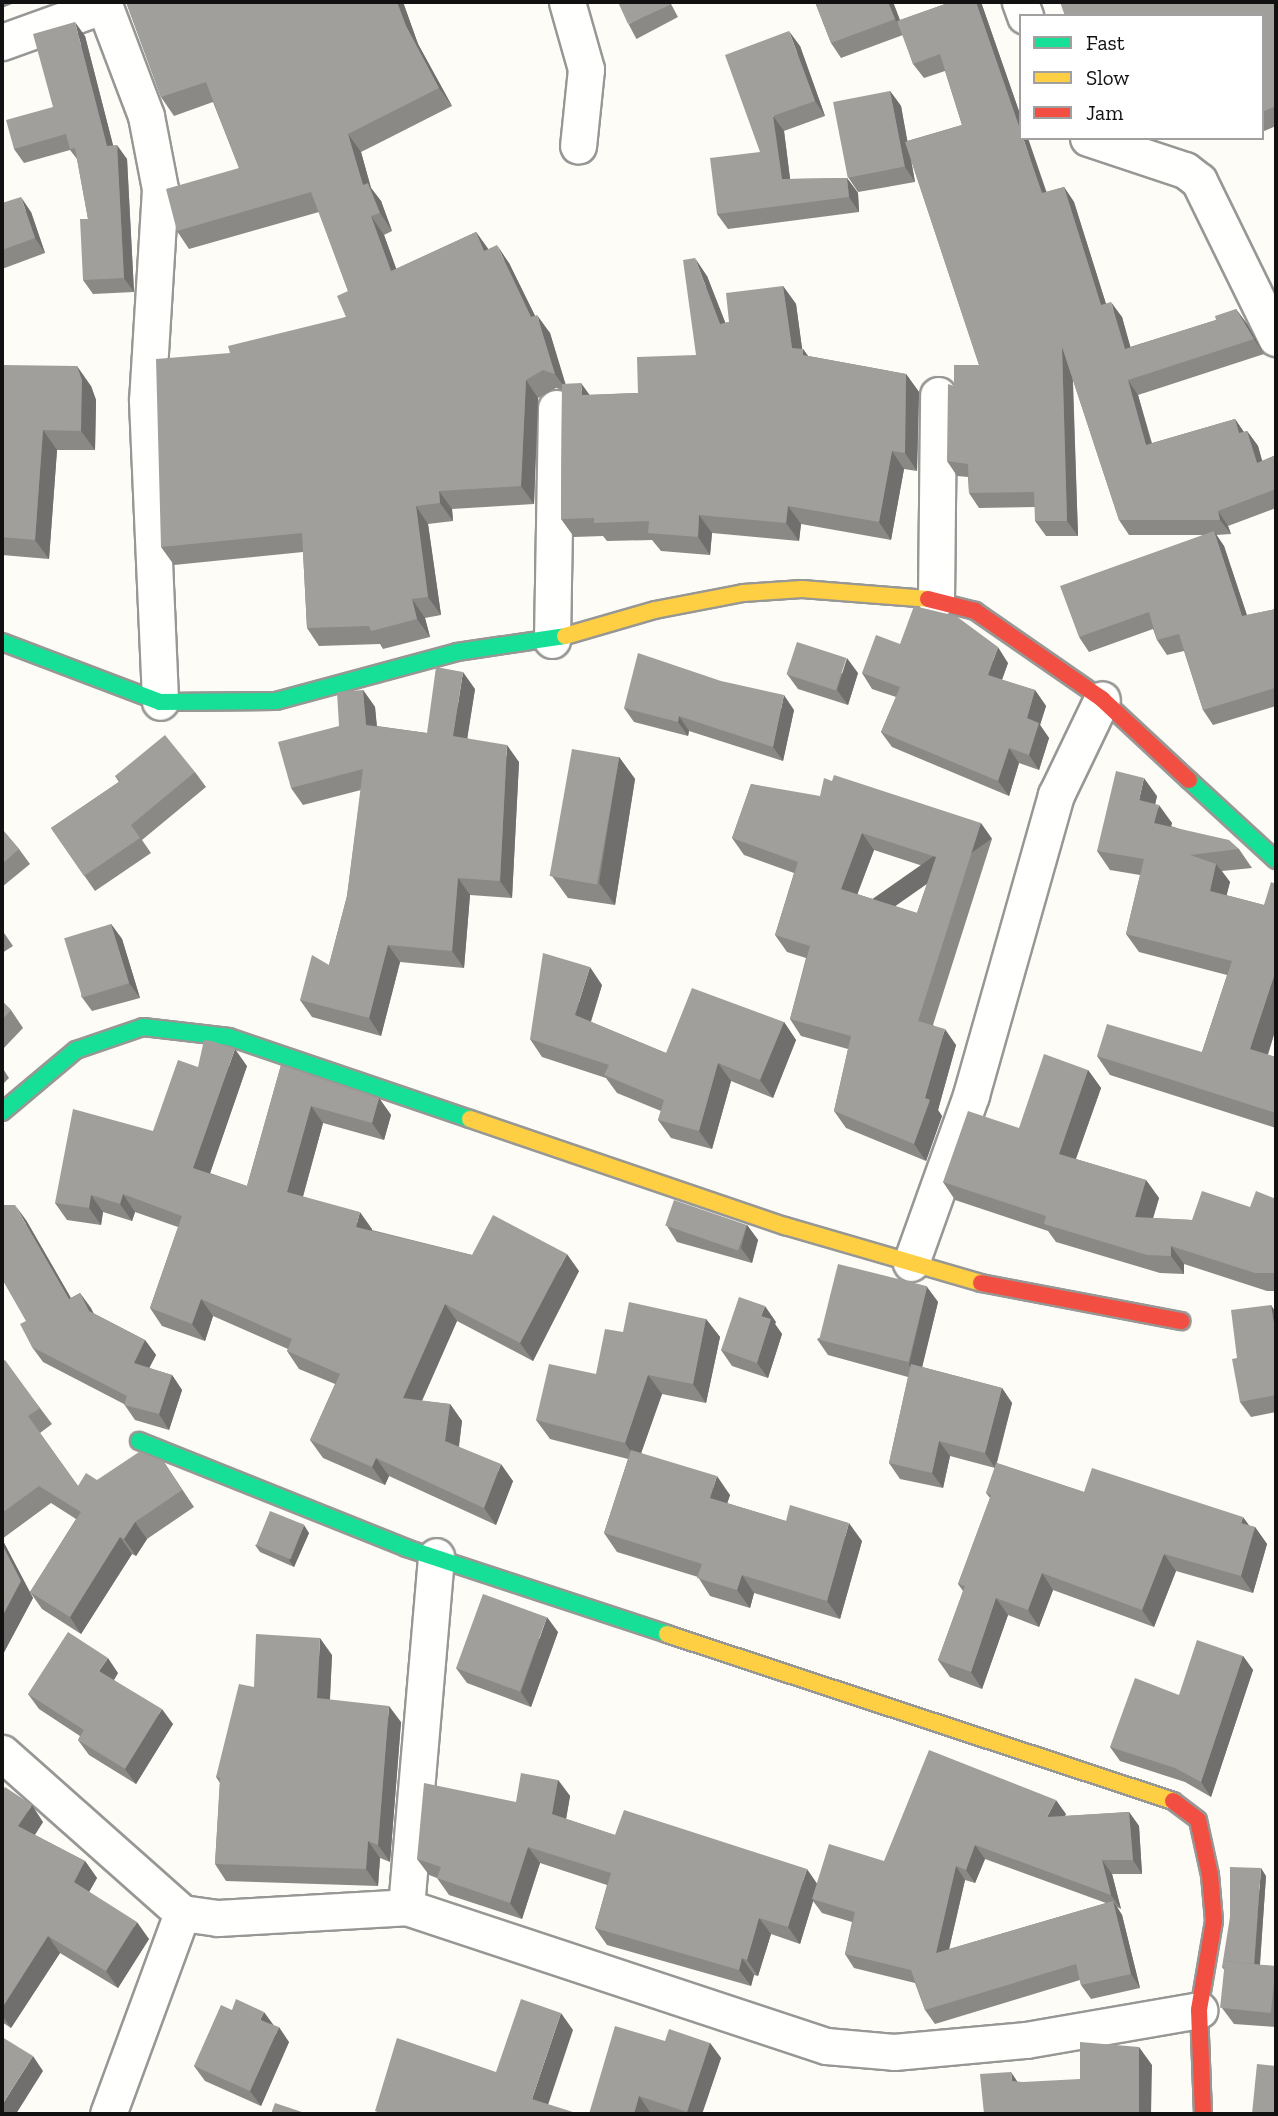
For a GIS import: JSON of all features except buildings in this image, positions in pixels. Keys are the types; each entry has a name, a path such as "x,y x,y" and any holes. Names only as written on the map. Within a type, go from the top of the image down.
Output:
{"street":[{"path":"567,2 586,69 578,146"},
{"path":"2,42 104,4 146,116 160,189 147,401 160,702"},
{"path":"1094,140 1185,170 1199,181 1276,338"},
{"path":"936,600 938,395"},
{"path":"552,640 556,408"},
{"path":"2,642 160,702 276,701 457,652 552,640 655,610 743,593 802,589 936,600 975,611 1102,699 1276,860"},
{"path":"911,1263 971,1095 1056,795 1102,699"},
{"path":"2,1112 76,1050 143,1027 229,1037 785,1226 974,1282 1181,1321"},
{"path":"139,1441 436,1556 1178,1803 1198,1820 1210,1875 1214,1922 1199,2010 1203,2114"},
{"path":"406,1907 436,1556"},
{"path":"2,1753 182,1913 218,1918 406,1907 826,2046 894,2052 1026,2040 1199,2010"},
{"path":"108,2114 182,1913"}],"traffic: fast":[{"path":"2,642 160,702 276,701 457,652 565,636"},
{"path":"1189,780 1276,860"},
{"path":"2,1112 76,1050 143,1027 229,1037 470,1119"},
{"path":"139,1441 406,1548 667,1634"}],"traffic: slow":[{"path":"565,636 655,610 743,593 802,589 928,599"},
{"path":"470,1119 785,1226 981,1283"},
{"path":"667,1634 1173,1801"}],"traffic: jam":[{"path":"928,599 975,611 1102,699 1189,780"},
{"path":"981,1283 1181,1321"},
{"path":"1173,1801 1198,1820 1210,1875 1214,1921 1199,2010 1203,2114"}]}
